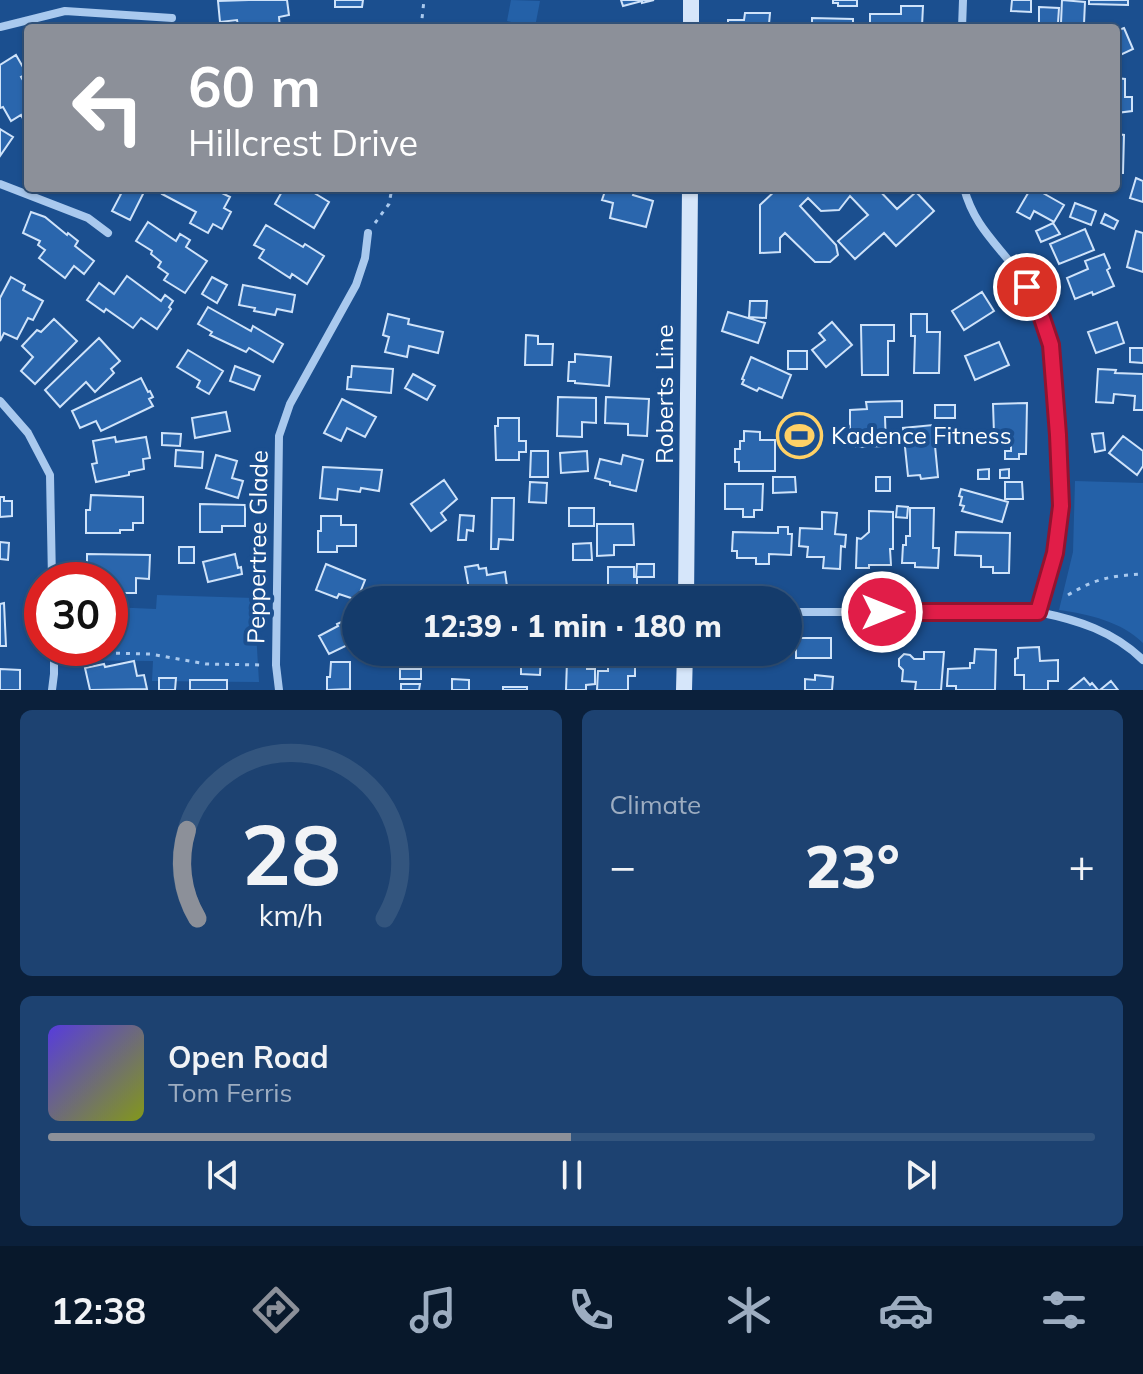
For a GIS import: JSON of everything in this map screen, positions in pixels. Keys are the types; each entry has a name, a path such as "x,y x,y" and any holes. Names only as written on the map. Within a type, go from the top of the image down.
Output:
{"main road":[{"path":"691,0 691,24"},
{"name":"Roberts Line","path":"686,586 690,192"},
{"path":"684,690 685,666"}],"street":[{"path":"962,24 963,0"},
{"path":"0,27 65,11 172,18"},
{"path":"0,184 88,218 108,233"},
{"path":"965,192 969,207 983,230 1027,287 1051,345 1061,506 1055,553 1038,612"},
{"name":"Peppertree Glade","path":"279,690 276,665 279,436 290,404 356,285 365,258 368,233"},
{"path":"0,401 28,433 50,475 52,562"},
{"path":"802,612 1038,612 1088,624 1128,645 1143,660"},
{"path":"52,690 53,666"}],"path":[{"path":"421,24 424,0"},
{"path":"368,233 389,204 391,192"},
{"path":"1068,595 1089,582 1111,576 1143,574"},
{"path":"128,653 206,664 276,665"}],"shaded area":[{"path":"511,0 540,1 536,24 507,21"},
{"path":"1075,481 1143,483 1143,643 1104,620 1059,610 1073,552"},
{"path":"157,595 254,598 259,682 152,681 153,661 128,661 128,608 156,609"}],"building":[{"path":"287,0 289,15 279,17 280,24 238,24 237,20 220,22 218,1"},
{"path":"335,0 363,0 362,7 335,7"},
{"path":"621,0 654,0 623,6"},
{"path":"833,0 857,0 857,6 838,6"},
{"path":"1012,0 1031,0 1031,12 1011,11"},
{"path":"1062,0 1085,2 1084,24 1061,23"},
{"path":"1089,0 1128,0 1128,5 1089,4"},
{"path":"901,6 923,6 922,24 870,24 870,14 901,14"},
{"path":"1039,7 1059,8 1058,23 1039,23"},
{"path":"745,13 770,13 769,24 728,24 728,20 744,20"},
{"path":"812,18 853,19 853,24 812,24"},
{"path":"1124,28 1133,49 1120,55 1120,30"},
{"path":"16,55 24,69 21,77 24,82 24,120 21,115 11,121 3,107 0,108 0,65"},
{"path":"1120,78 1125,79 1125,97 1132,97 1132,111 1120,112"},
{"path":"0,129 13,137 0,156"},
{"path":"1120,134 1124,135 1123,173 1120,173"},
{"path":"1136,178 1143,181 1143,202 1130,198"},
{"path":"117,192 144,192 130,220 112,211 121,194"},
{"path":"220,192 230,197 224,208 231,212 222,229 213,224 208,233 190,223 196,212 162,194"},
{"path":"282,192 313,192 329,202 314,228 275,204"},
{"path":"605,192 634,192 633,195 653,201 646,227 610,218 613,203 602,200"},
{"path":"774,192 881,192 897,209 916,192 934,211 896,246 884,233 855,259 838,241 868,215 850,196 839,210 821,211 808,198 800,206 836,245 838,255 830,262 815,262 785,233 780,238 780,252 760,253 760,205"},
{"path":"1029,192 1041,192 1064,205 1054,222 1034,211 1030,219 1017,212"},
{"path":"1075,203 1096,211 1091,225 1070,217"},
{"path":"31,212 45,217 78,241 75,246 94,261 84,274 74,266 65,278 39,258 45,250 38,245 40,241 23,233"},
{"path":"1105,214 1118,221 1114,229 1101,223"},
{"path":"148,222 176,241 180,234 190,240 186,247 207,261 185,293 164,280 168,274 158,267 161,262 151,254 152,251 136,241"},
{"path":"1053,223 1060,234 1041,242 1036,231"},
{"path":"266,225 324,256 307,284 292,274 290,278 259,258 264,250 254,245"},
{"path":"1085,229 1094,250 1059,264 1050,244"},
{"path":"1136,231 1143,233 1143,272 1127,267"},
{"path":"1104,254 1114,286 1075,299 1067,278 1088,269 1085,261"},
{"path":"127,276 161,301 165,295 173,301 157,329 141,318 133,328 87,300 99,283 114,294"},
{"path":"11,277 25,285 23,290 43,301 33,320 28,318 17,339 4,333 0,341 0,298"},
{"path":"212,277 227,285 217,303 202,294"},
{"path":"243,285 295,295 292,312 277,309 275,315 239,305"},
{"path":"982,292 994,311 964,330 952,311"},
{"path":"750,301 767,301 766,318 749,317"},
{"path":"208,307 251,331 253,326 283,344 273,362 249,348 246,352 210,335 212,332 198,324"},
{"path":"728,312 765,323 758,343 722,331"},
{"path":"388,314 409,319 408,324 443,332 438,353 409,346 407,357 385,352 389,337 383,335"},
{"path":"911,314 927,314 927,332 940,332 939,373 914,373 915,336 911,336"},
{"path":"54,319 77,341 35,384 21,371 33,357 22,346 37,330 41,332"},
{"path":"832,322 852,345 826,367 812,350 825,340 819,333"},
{"path":"1117,322 1124,343 1096,353 1088,332"},
{"path":"861,325 894,325 894,341 888,341 888,375 862,375"},
{"path":"526,335 538,336 538,344 553,344 552,365 525,365"},
{"path":"99,338 120,361 111,369 114,373 95,392 86,382 60,407 45,390"},
{"path":"999,342 1009,365 975,380 965,356"},
{"path":"1130,348 1143,348 1143,363 1130,362"},
{"path":"188,350 223,371 209,394 197,387 200,381 177,367"},
{"path":"788,351 807,351 807,369 788,369"},
{"path":"575,354 611,357 609,386 568,381 569,362 575,362"},
{"path":"751,357 791,375 782,398 742,384"},
{"path":"235,366 260,376 254,390 230,381"},
{"path":"352,366 393,369 391,393 347,389"},
{"path":"1098,369 1143,374 1143,410 1134,410 1135,396 1114,394 1113,403 1096,402"},
{"path":"413,374 435,386 427,400 405,388"},
{"path":"141,378 153,397 149,399 153,406 101,431 96,421 80,428 72,411"},
{"path":"558,397 596,398 596,423 582,422 582,437 557,436"},
{"path":"606,397 649,399 647,436 628,435 628,424 605,423"},
{"path":"342,399 376,417 365,437 347,428 341,441 324,433"},
{"path":"902,401 902,417 885,417 886,446 856,447 856,431 850,431 850,410 867,409 866,402"},
{"path":"1027,403 1026,454 1019,454 1019,459 1005,459 1005,451 1011,451 1011,434 994,434 993,404"},
{"path":"935,405 955,405 955,418 935,418"},
{"path":"226,412 230,431 195,438 192,418"},
{"path":"498,418 519,418 519,441 526,441 526,452 519,452 519,460 496,460 495,426 498,426"},
{"path":"933,425 938,477 921,479 920,475 908,476 903,428"},
{"path":"792,429 808,429 808,442 792,442"},
{"path":"744,431 760,432 760,440 775,440 775,471 739,471 735,449 740,449 740,441 744,441"},
{"path":"162,433 181,434 180,446 162,445"},
{"path":"1103,433 1105,450 1095,452 1092,434"},
{"path":"1123,436 1143,451 1143,466 1137,475 1109,453"},
{"path":"115,437 116,442 146,437 150,458 143,459 144,469 96,482 92,464 97,463 93,441"},
{"path":"176,450 203,452 202,468 175,466"},
{"path":"531,451 548,451 548,477 530,477"},
{"path":"587,451 588,471 561,473 560,453"},
{"path":"216,455 237,461 232,478 243,481 238,498 206,488"},
{"path":"623,455 643,460 636,491 595,478 600,459 621,464"},
{"path":"323,467 382,470 379,491 338,489 337,500 320,498"},
{"path":"989,469 989,479 978,479 978,470"},
{"path":"1009,469 1009,478 1000,478 1000,470"},
{"path":"773,477 795,477 796,492 773,493"},
{"path":"876,477 890,477 890,491 876,491"},
{"path":"444,480 457,499 441,513 446,520 431,531 411,504"},
{"path":"530,482 547,483 546,503 529,502"},
{"path":"1005,482 1022,482 1023,499 1005,499"},
{"path":"725,484 763,484 762,510 754,510 754,517 743,517 743,509 725,509"},
{"path":"961,489 1008,502 1002,522 962,511"},
{"path":"91,495 143,497 143,523 133,523 133,530 120,530 120,533 86,533 86,510 90,510"},
{"path":"0,497 4,497 4,501 12,501 12,516 0,517"},
{"path":"492,498 514,498 513,540 499,539 498,549 491,549"},
{"path":"200,504 245,505 245,526 222,526 222,532 200,532"},
{"path":"897,506 908,507 907,518 896,517"},
{"path":"569,508 594,508 594,526 569,526"},
{"path":"910,508 934,508 933,548 939,548 938,568 902,563 903,545 906,545 906,536 910,536"},
{"path":"869,511 893,512 891,565 856,568 857,538 861,539 869,532"},
{"path":"822,512 837,513 835,534 846,535 845,547 841,546 840,569 823,568 824,557 807,557 808,547 799,546 800,528 822,529"},
{"path":"460,515 474,516 473,531 467,530 466,540 458,540"},
{"path":"321,516 341,516 341,525 356,525 356,546 337,546 337,552 318,552"},
{"path":"597,524 633,524 634,545 614,545 614,555 597,556"},
{"path":"778,527 788,527 788,534 792,534 791,555 769,554 769,564 756,564 756,558 737,558 737,551 732,551 733,532 778,533"},
{"path":"956,532 1010,533 1009,573 993,573 993,567 981,567 981,556 955,555"},
{"path":"0,542 9,543 8,560 0,559"},
{"path":"591,543 592,560 573,560 573,544"},
{"path":"179,547 194,547 194,563 179,563"},
{"path":"87,554 150,555 149,579 136,578 136,593 128,593 128,562 87,562"},
{"path":"235,554 242,574 208,582 203,562"},
{"path":"326,564 365,580 363,586 342,586 342,595 339,594 337,598 316,590"},
{"path":"637,564 654,564 654,577 636,577"},
{"path":"478,565 479,569 486,568 487,575 505,572 507,586 468,586 465,567"},
{"path":"608,567 634,567 637,586 598,586 608,585"},
{"path":"4,603 6,646 0,646 0,604"},
{"path":"342,622 342,648 329,654 319,636"},
{"path":"802,638 831,638 831,658 802,658"},
{"path":"1039,647 1040,661 1058,660 1058,681 1048,681 1048,690 1024,690 1024,675 1015,675 1018,648"},
{"path":"975,649 996,650 995,690 956,690 956,686 947,686 948,669 970,668 970,663 974,663"},
{"path":"924,652 944,652 941,690 915,690 916,682 902,681 903,670 899,659 904,654 914,659 924,659"},
{"path":"134,661 137,676 144,675 147,689 90,690 85,668 128,666 128,662"},
{"path":"331,662 350,666 350,689 327,690 327,677 330,677"},
{"path":"521,666 540,666 540,675 521,674"},
{"path":"567,666 595,669 595,684 586,685 586,690 566,690"},
{"path":"608,666 635,666 635,676 628,676 628,690 597,690 598,671 608,671"},
{"path":"0,669 20,670 20,690 0,690"},
{"path":"400,669 421,669 421,679 400,679"},
{"path":"815,675 833,677 832,690 805,690 805,679 815,680"},
{"path":"159,678 176,678 175,690 159,690"},
{"path":"1084,678 1098,690 1069,690"},
{"path":"452,679 469,680 469,690 452,690"},
{"path":"190,680 227,680 227,690 190,690"},
{"path":"1111,681 1118,690 1100,690"},
{"path":"401,684 420,684 419,690 401,690"},
{"path":"503,687 527,687 527,690 503,690"}],"place":[{"name":"Kadence Fitness","path":"800,436"}],"route":[{"path":"882,612 1038,612 1055,553 1061,506 1051,345 1027,287"}]}
